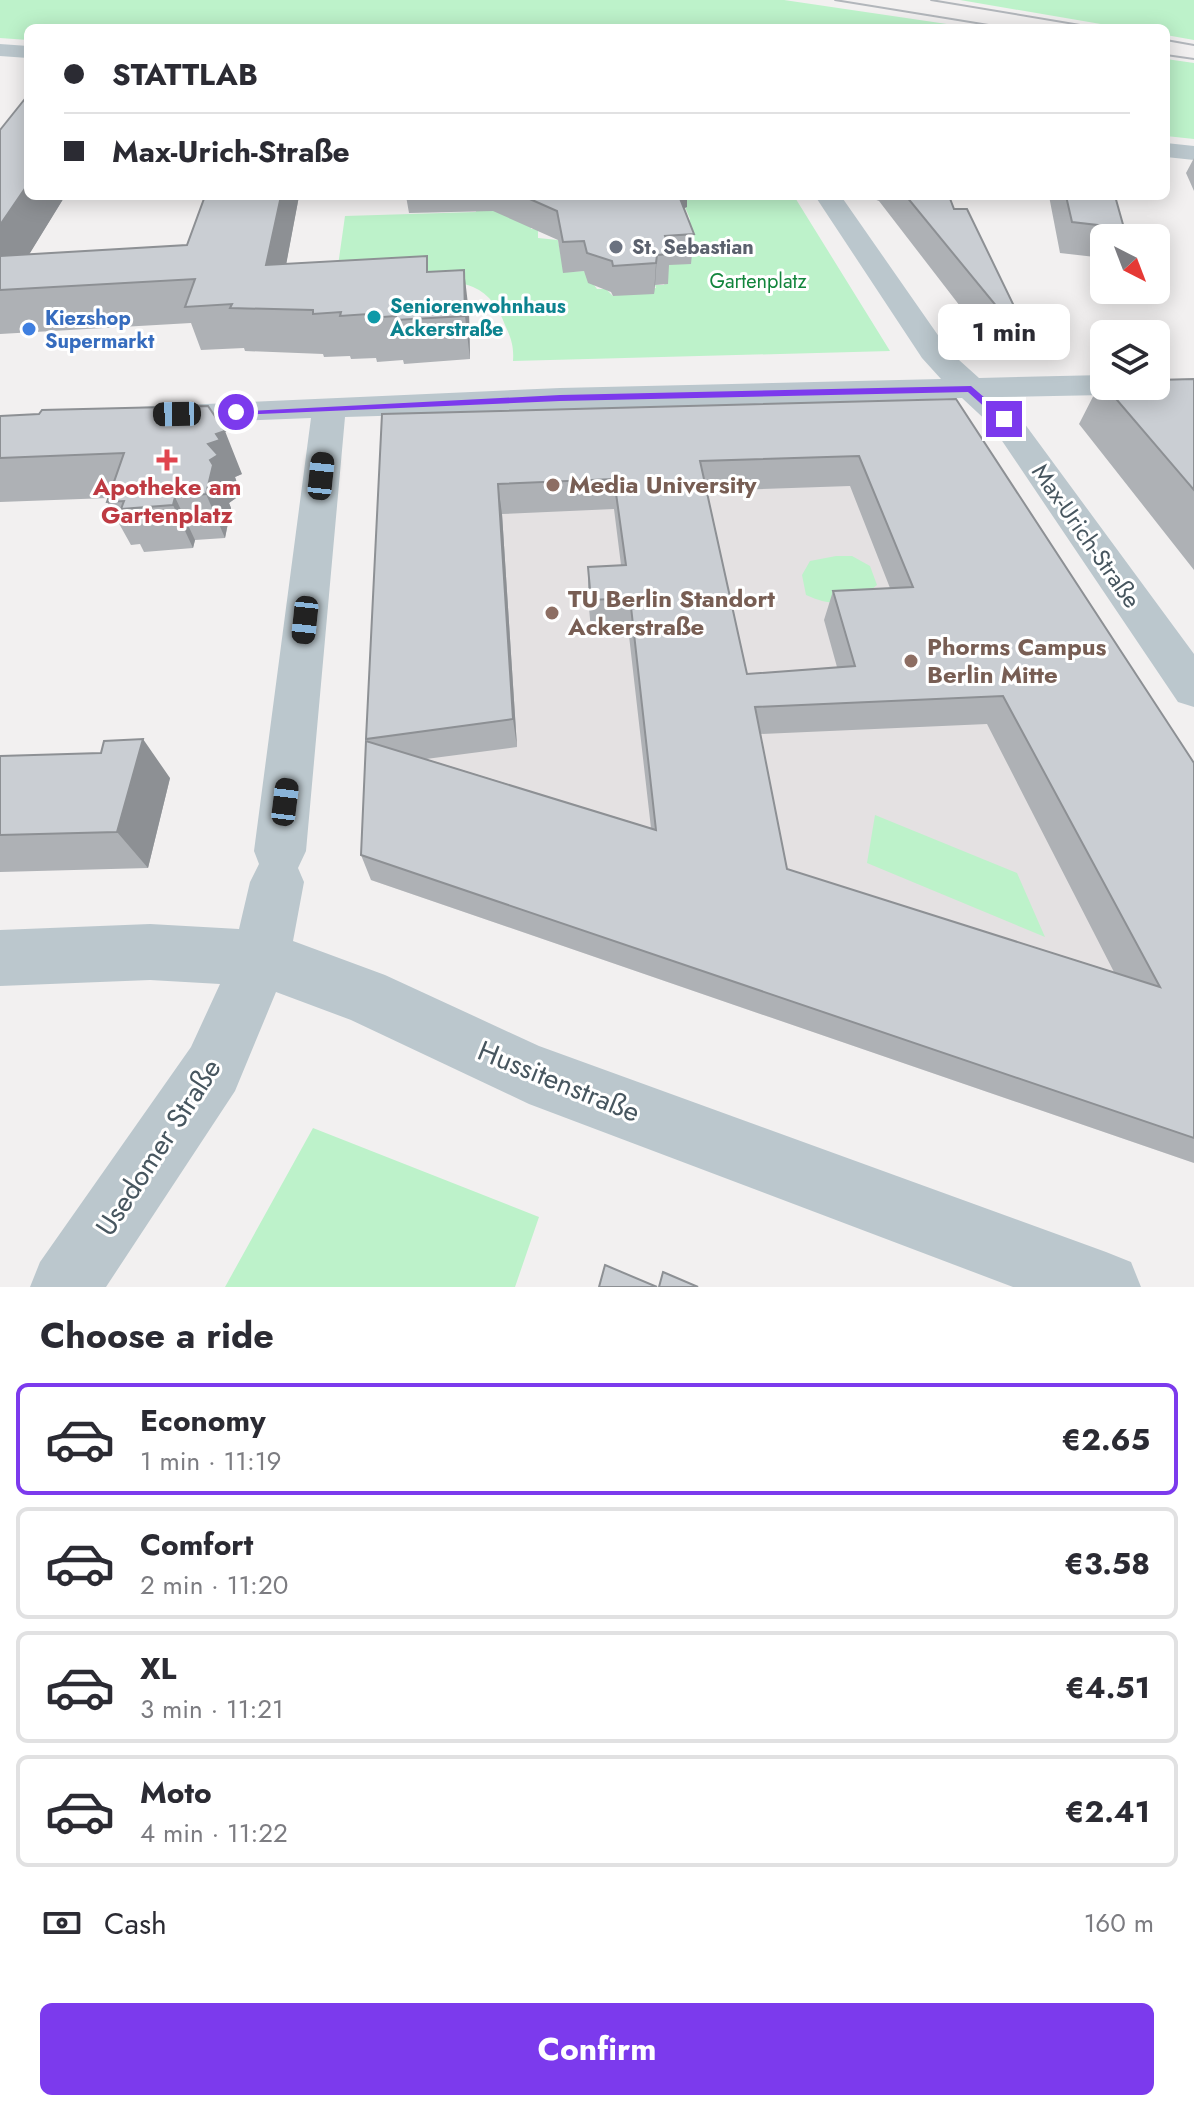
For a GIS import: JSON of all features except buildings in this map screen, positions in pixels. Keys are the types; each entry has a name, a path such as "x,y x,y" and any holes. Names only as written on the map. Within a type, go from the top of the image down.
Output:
{"street":[{"path":"0,50 24,52"},
{"path":"1170,150 1194,153"},
{"path":"831,200 933,352 971,389"},
{"path":"117,415 560,398 1090,385"},
{"name":"Max-Urich-Straße","path":"971,389 1004,419 1194,689"},
{"name":"Usedomer Straße","path":"65,1287 213,1069 261,958 278,866 329,408"},
{"name":"Hussitenstraße","path":"0,958 150,952 261,958 364,996 529,1073 1106,1287"}],"shaded area":[{"name":"Phorms Campus Berlin Mitte","path":"945,429 1194,830 1194,1163 371,880 389,444"}],"green space":[{"path":"0,0 784,0 947,24 24,24 24,40 0,38"},
{"path":"960,0 1194,0 1194,40 1170,36 1170,24 1101,24"},
{"path":"1170,60 1194,63 1194,139 1170,136"},
{"name":"Gartenplatz","path":"477,200 535,200 531,229 538,229 538,238 558,240 564,272 584,271 597,289 606,289 613,296 664,285 668,277 666,271 690,219 685,207 668,200 796,200 890,351 513,361 512,342 500,313 489,298 473,287 425,280 335,287 345,216 476,212"},
{"path":"852,556 870,566 877,585 859,597 843,602 826,602 806,595 802,575 810,561"},
{"path":"875,815 1017,873 1045,937 867,863"},
{"path":"313,1128 539,1217 515,1287 225,1287"}],"tram line":[{"path":"835,0 982,24"},
{"path":"931,0 1074,24"},
{"path":"1170,41 1194,45"},
{"path":"1170,56 1194,59"}],"place":[{"name":"St. Sebastian","path":"616,247"},
{"name":"Seniorenwohnhaus Ackerstraße","path":"374,317"},
{"name":"Kiezshop Supermarkt","path":"29,329"},
{"name":"Apotheke am Gartenplatz","path":"167,460"},
{"name":"Media University","path":"553,485"},
{"name":"TU Berlin Standort Ackerstraße","path":"552,613"},
{"name":"Phorms Campus Berlin Mitte","path":"911,661"}],"route":[{"path":"236,412 560,398 971,389 1004,419"}]}
